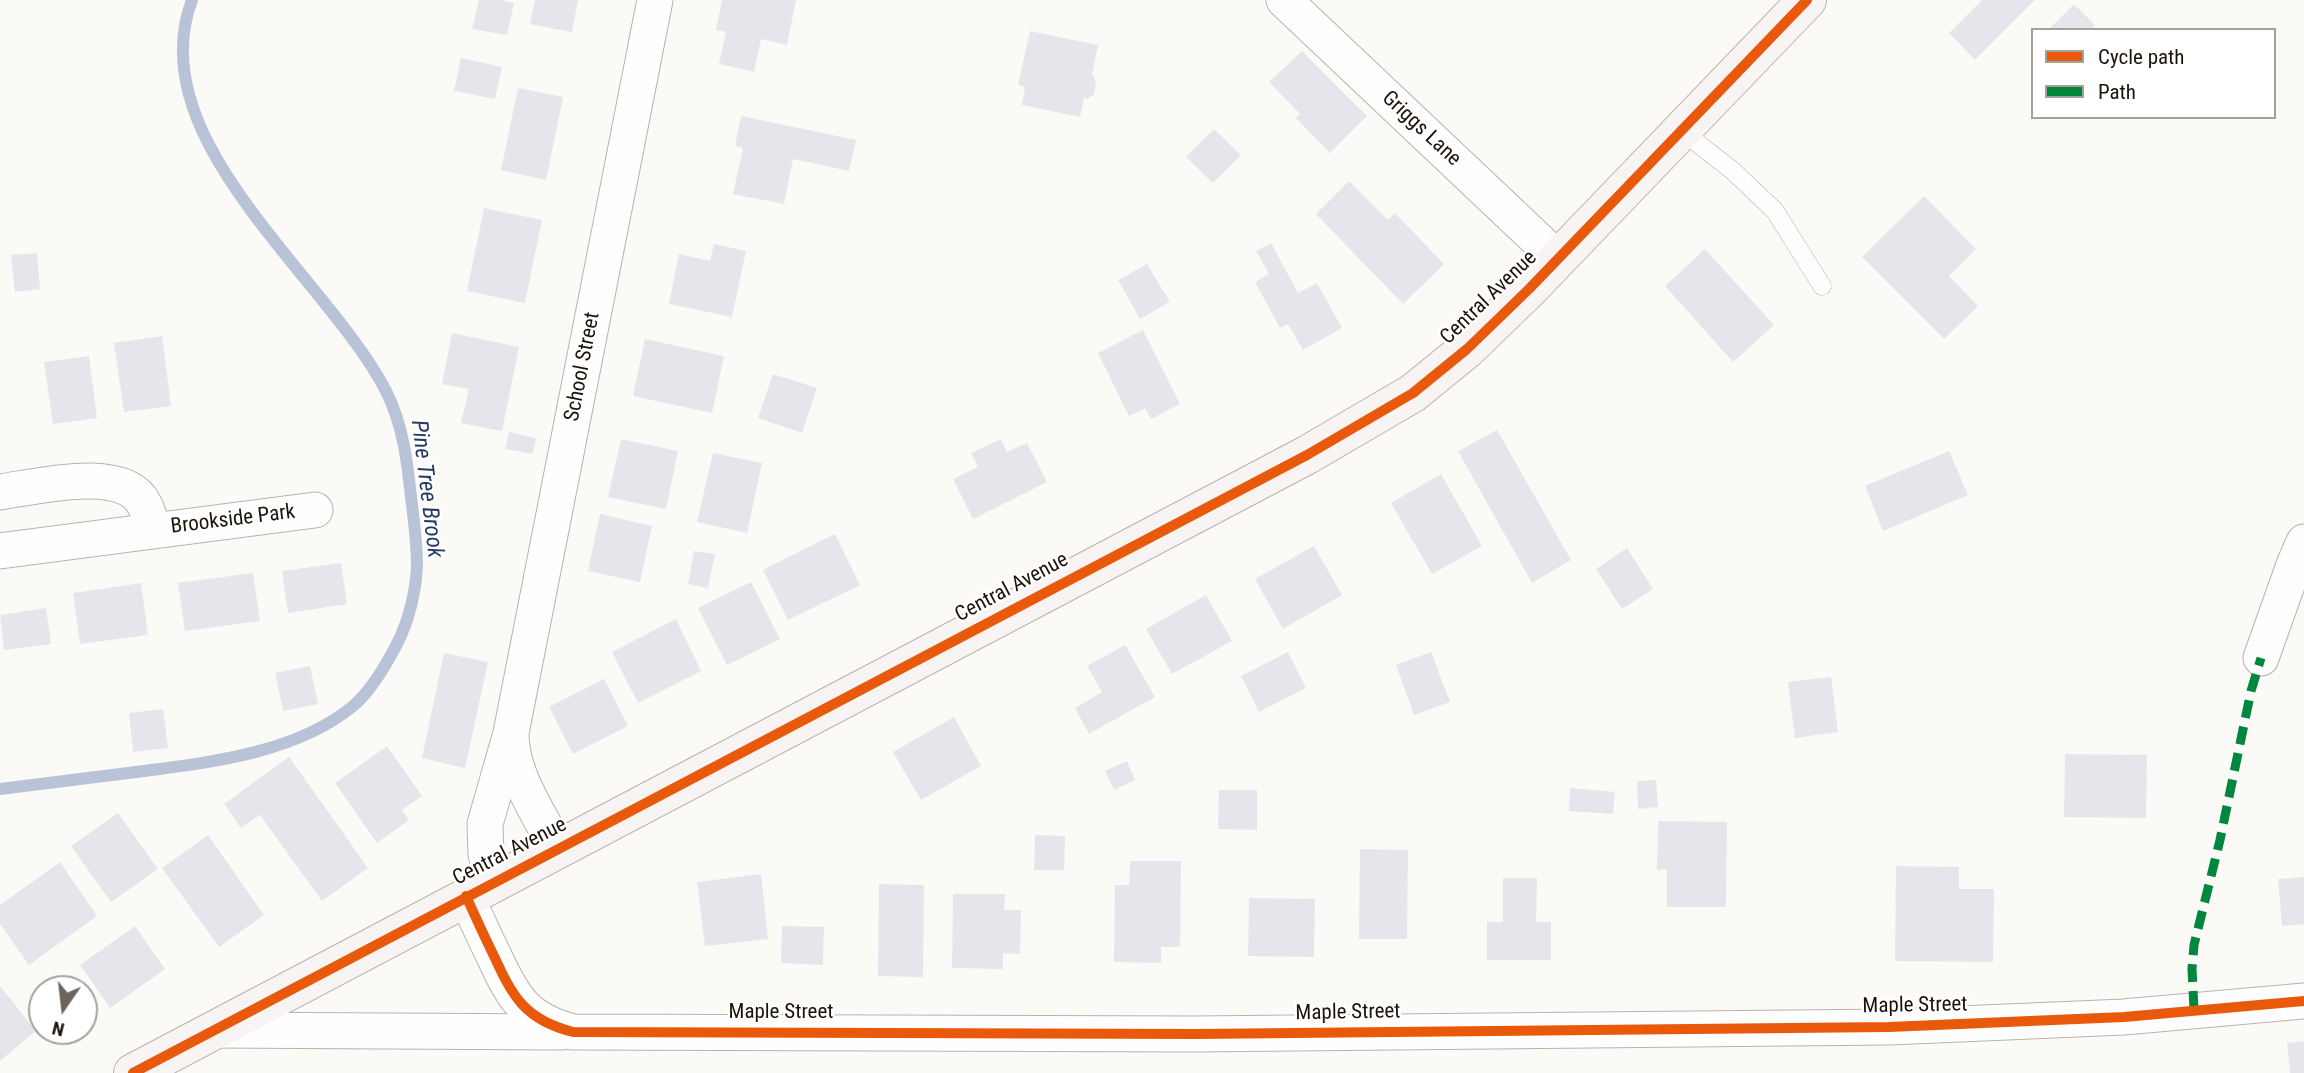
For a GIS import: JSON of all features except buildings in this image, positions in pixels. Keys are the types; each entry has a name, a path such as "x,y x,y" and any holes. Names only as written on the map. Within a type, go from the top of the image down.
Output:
{"street":[{"name":"School Street","path":"482,888 486,855 485,824 511,733 655,0"},
{"name":"Griggs Lane","path":"1284,0 1558,259"},
{"name":"Central Avenue","path":"133,1073 1296,461 1413,393 1466,349 1558,259 1807,0"},
{"name":"Brookside Park","path":"0,492 89,480 121,485 135,493 144,503 151,531"},
{"name":"Brookside Park","path":"0,551 315,510"},
{"path":"2260,658 2304,542"},
{"name":"School Street","path":"511,733 511,749 521,779 557,849"},
{"name":"Maple Street","path":"482,888 508,987 518,1002 541,1021 573,1032"},
{"name":"Maple Street","path":"214,1030 1219,1034 1923,1026 2124,1017 2304,1001"}],"lane":[{"path":"1682,131 1733,171 1775,211 1822,286"}],"waterway":[{"name":"Pine Tree Brook","path":"0,789 226,759 307,734 331,722 359,701 369,689 397,645 412,601 417,567 416,541 406,456 397,417 386,391 359,347 247,206 215,155 192,104 183,52 192,0"}],"marked path":[{"path":"2194,1009 2194,945 2220,840 2251,691 2261,658"}],"cycle path":[{"path":"133,1073 1307,455 1413,393 1467,349 1529,289 1807,0"},
{"path":"466,896 515,995 532,1014 573,1032 1195,1034 1889,1027 2124,1017 2304,1001"}]}
